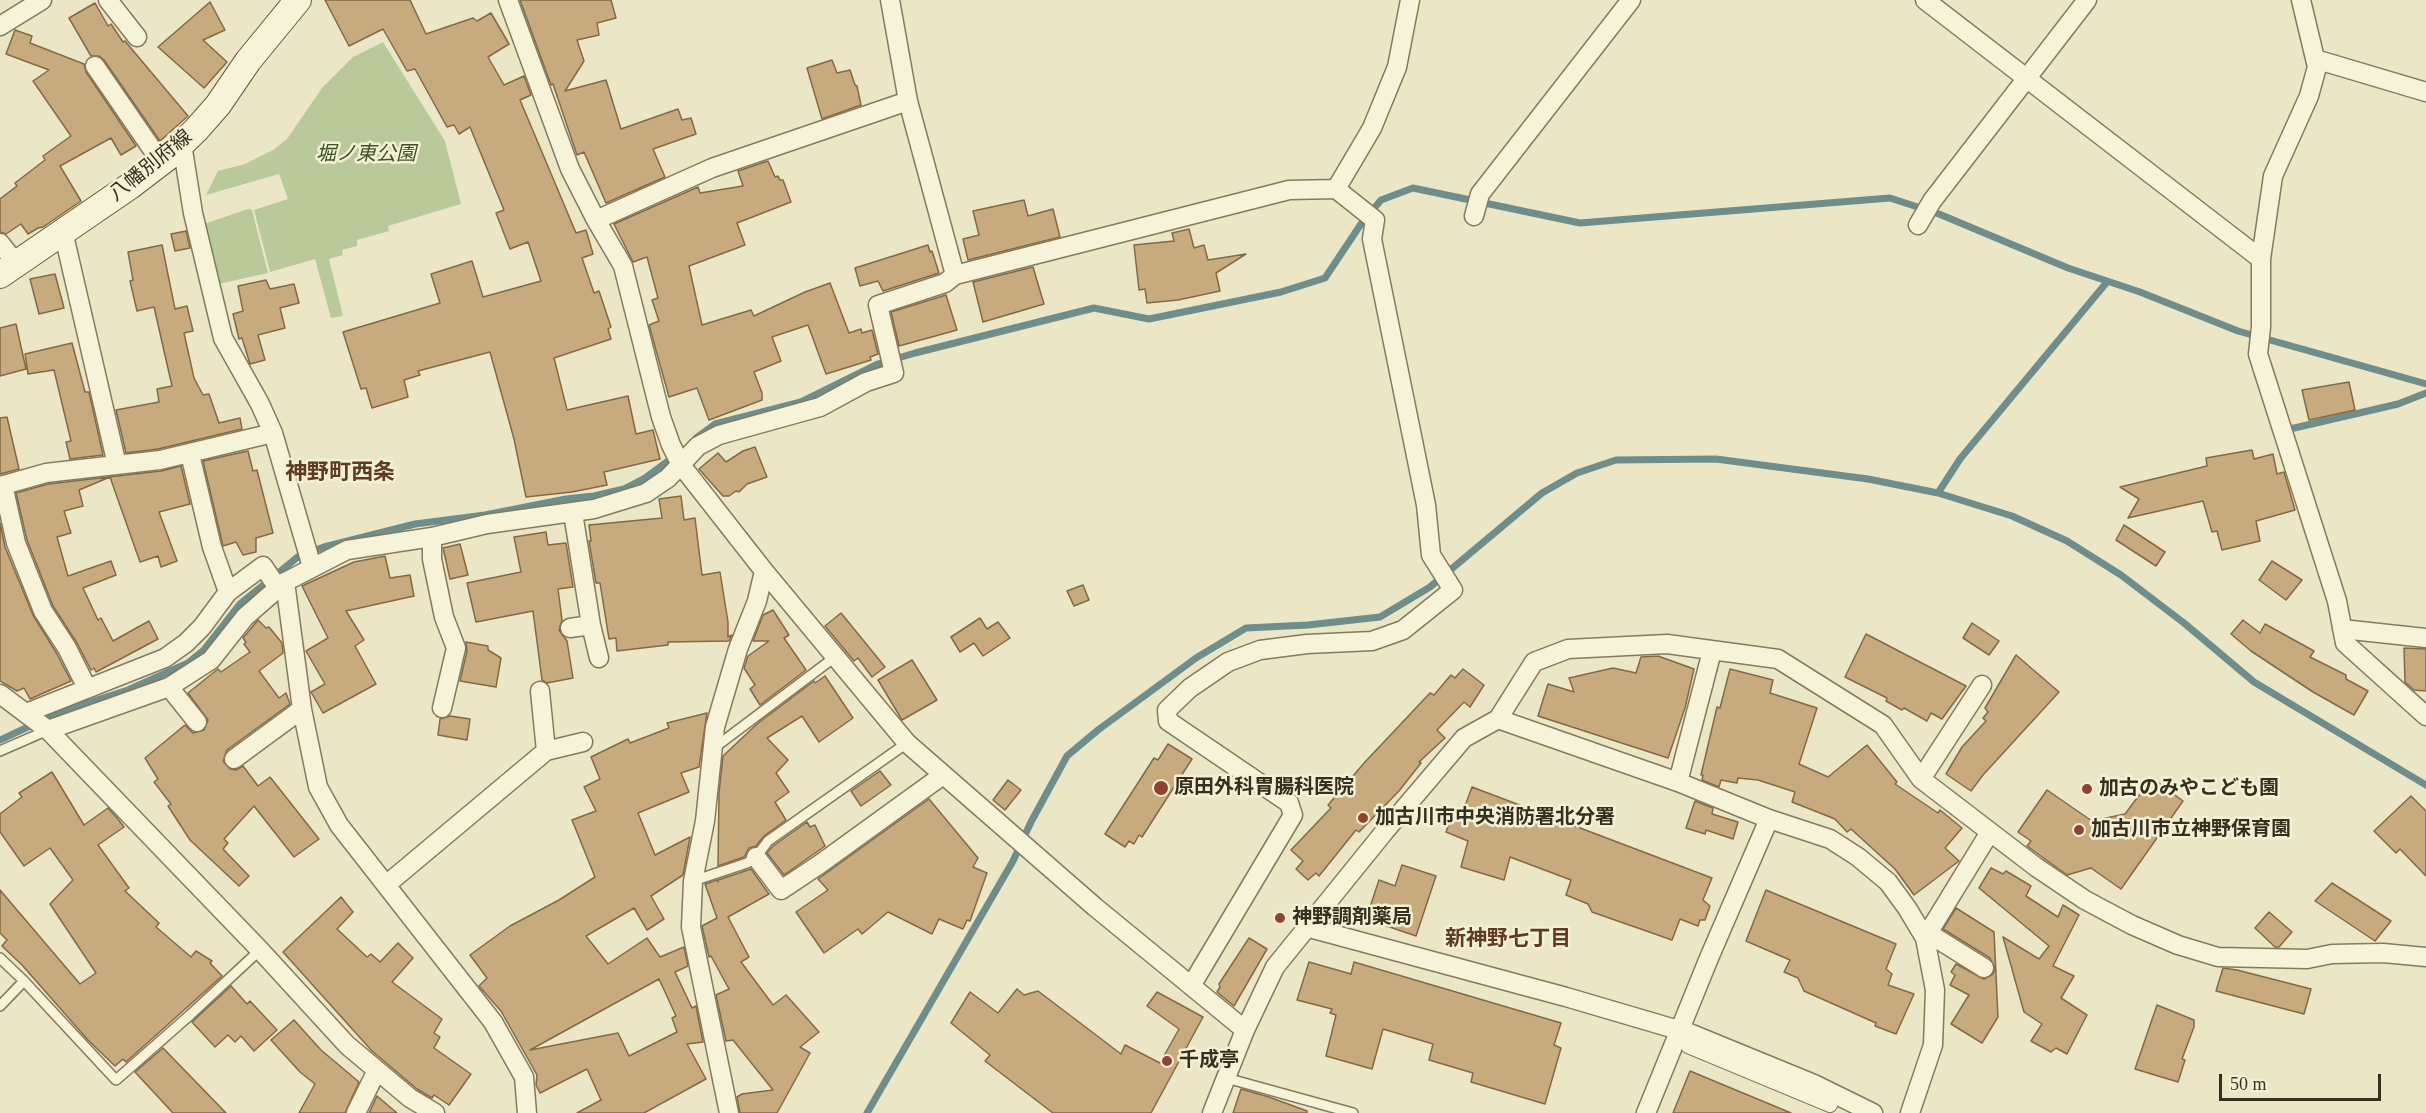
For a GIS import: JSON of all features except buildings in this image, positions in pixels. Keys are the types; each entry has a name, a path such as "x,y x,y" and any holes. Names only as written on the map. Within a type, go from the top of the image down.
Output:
{"main road":[{"name":"八幡別府線","path":"8,269 161,162 182,144 218,105 248,61 298,0"}],"street":[{"path":"0,26 42,0"},
{"path":"108,0 137,37"},
{"path":"508,0 570,169 623,266 661,417 681,465 907,743 1043,859 1095,907 1245,1030"},
{"path":"890,0 908,101 955,274"},
{"path":"1336,189 1372,128 1397,67 1410,0"},
{"path":"1474,216 1480,194 1631,0"},
{"path":"1925,0 2261,259"},
{"path":"1918,225 1932,201 2087,0"},
{"path":"2301,0 2317,67 2309,96 2273,176 2261,259 2261,327 2258,354 2337,601 2345,643 2426,716"},
{"path":"2315,59 2426,92"},
{"path":"95,66 161,162"},
{"path":"596,220 712,168 908,101"},
{"path":"182,144 194,213 223,338 260,404 273,433 303,544 312,567"},
{"path":"48,730 169,687 211,660 245,617 282,585 312,567 348,550 432,537 487,524 594,509 646,493 668,478 698,446 719,435 820,407 866,382 894,373 878,305 945,283 955,274 1289,190 1336,189 1375,220 1372,239 1426,505 1431,555 1453,590 1403,630 1372,641 1307,644 1260,650 1228,662 1190,688 1167,710 1168,721 1289,803 1293,815 1191,986"},
{"path":"63,231 117,465"},
{"path":"0,243 8,269"},
{"path":"87,688 39,601 16,543 1,485 46,473 190,454 273,433"},
{"path":"190,454 212,548 228,592"},
{"path":"573,513 591,625 599,658"},
{"path":"432,537 432,559 444,617 456,648 442,708"},
{"path":"26,713 129,673 172,653 202,627 228,592 262,566 282,585 302,709 318,787 339,825 493,1022 524,1077 527,1113"},
{"path":"729,1113 691,927 693,881 705,821 715,727 738,649 757,601 765,571"},
{"path":"570,628 591,625"},
{"path":"2342,629 2426,638"},
{"path":"1212,1113 1245,1030 1275,967 1464,738 1498,719 1533,662 1568,649 1667,644 1778,659 1883,725 1921,779 2085,900 2132,925 2178,945 2218,957 2307,959 2332,954 2383,953 2426,957"},
{"path":"1678,782 1712,651"},
{"path":"1921,779 1982,685"},
{"path":"169,687 197,723"},
{"path":"540,691 546,751"},
{"path":"0,694 48,730 260,950 347,1045 410,1098 435,1113"},
{"path":"234,759 302,709"},
{"path":"1498,719 1678,782 1769,819 1830,839 1858,857 1888,882 1926,936 1935,990 1933,1046 1910,1113"},
{"path":"386,885 546,751 583,742"},
{"path":"756,857 781,890 943,775"},
{"path":"1646,1113 1685,1033 1769,819"},
{"path":"1926,936 1990,832"},
{"path":"1306,927 1566,997 1685,1033 1814,1084 1873,1113"},
{"path":"1926,936 1983,968"},
{"path":"1685,1033 1688,1046 1849,1113"},
{"path":"356,1113 377,1070"}],"lane":[{"path":"712,749 835,657"},
{"path":"0,751 48,730"},
{"path":"693,881 747,863 756,857 768,841 907,743"},
{"path":"0,958 116,1080 260,950"},
{"path":"0,1006 24,981"},
{"path":"1226,1078 1353,1113"}],"green space":[{"name":"堀ノ東公園","path":"383,42 445,141 461,204 388,226 389,231 357,240 357,246 342,250 343,255 329,259 343,316 331,318 315,259 270,272 254,210 288,199 279,174 206,195 218,171 245,164 273,150 287,139 322,88 353,57"},
{"path":"248,209 252,210 268,273 218,284 204,224"}],"waterway":[{"path":"696,438 715,424 801,402 878,364 915,353 1094,308 1149,319 1281,292 1325,278 1361,224 1381,200 1413,188 1580,223 1890,198 1939,214 2068,268 2140,292 2238,331 2426,384"},
{"path":"1938,493 1960,459 2107,282"},
{"path":"2290,429 2398,404 2426,393"},
{"path":"0,740 60,712 128,690 188,663 204,650 240,604 299,556 324,547 415,524 485,515 624,489 645,478 676,455"},
{"path":"867,1113 1013,861 1031,822 1067,756 1098,730 1196,658 1246,628 1308,625 1380,617 1430,587 1542,493 1577,473 1616,460 1716,459 1868,479 1938,493 2012,516 2067,541 2121,575 2184,623 2254,682 2426,785"}],"place":[{"name":"原田外科胃腸科医院","path":"1161,788"},
{"name":"加古のみやこども園","path":"2087,789"},
{"name":"加古川市中央消防署北分署","path":"1363,818"},
{"name":"加古川市立神野保育園","path":"2079,830"},
{"name":"神野調剤薬局","path":"1280,918"},
{"name":"千成亭","path":"1167,1061"}],"district":[{"name":"神野町西条","path":"340,473"},
{"name":"新神野七丁目","path":"1508,940"}]}
